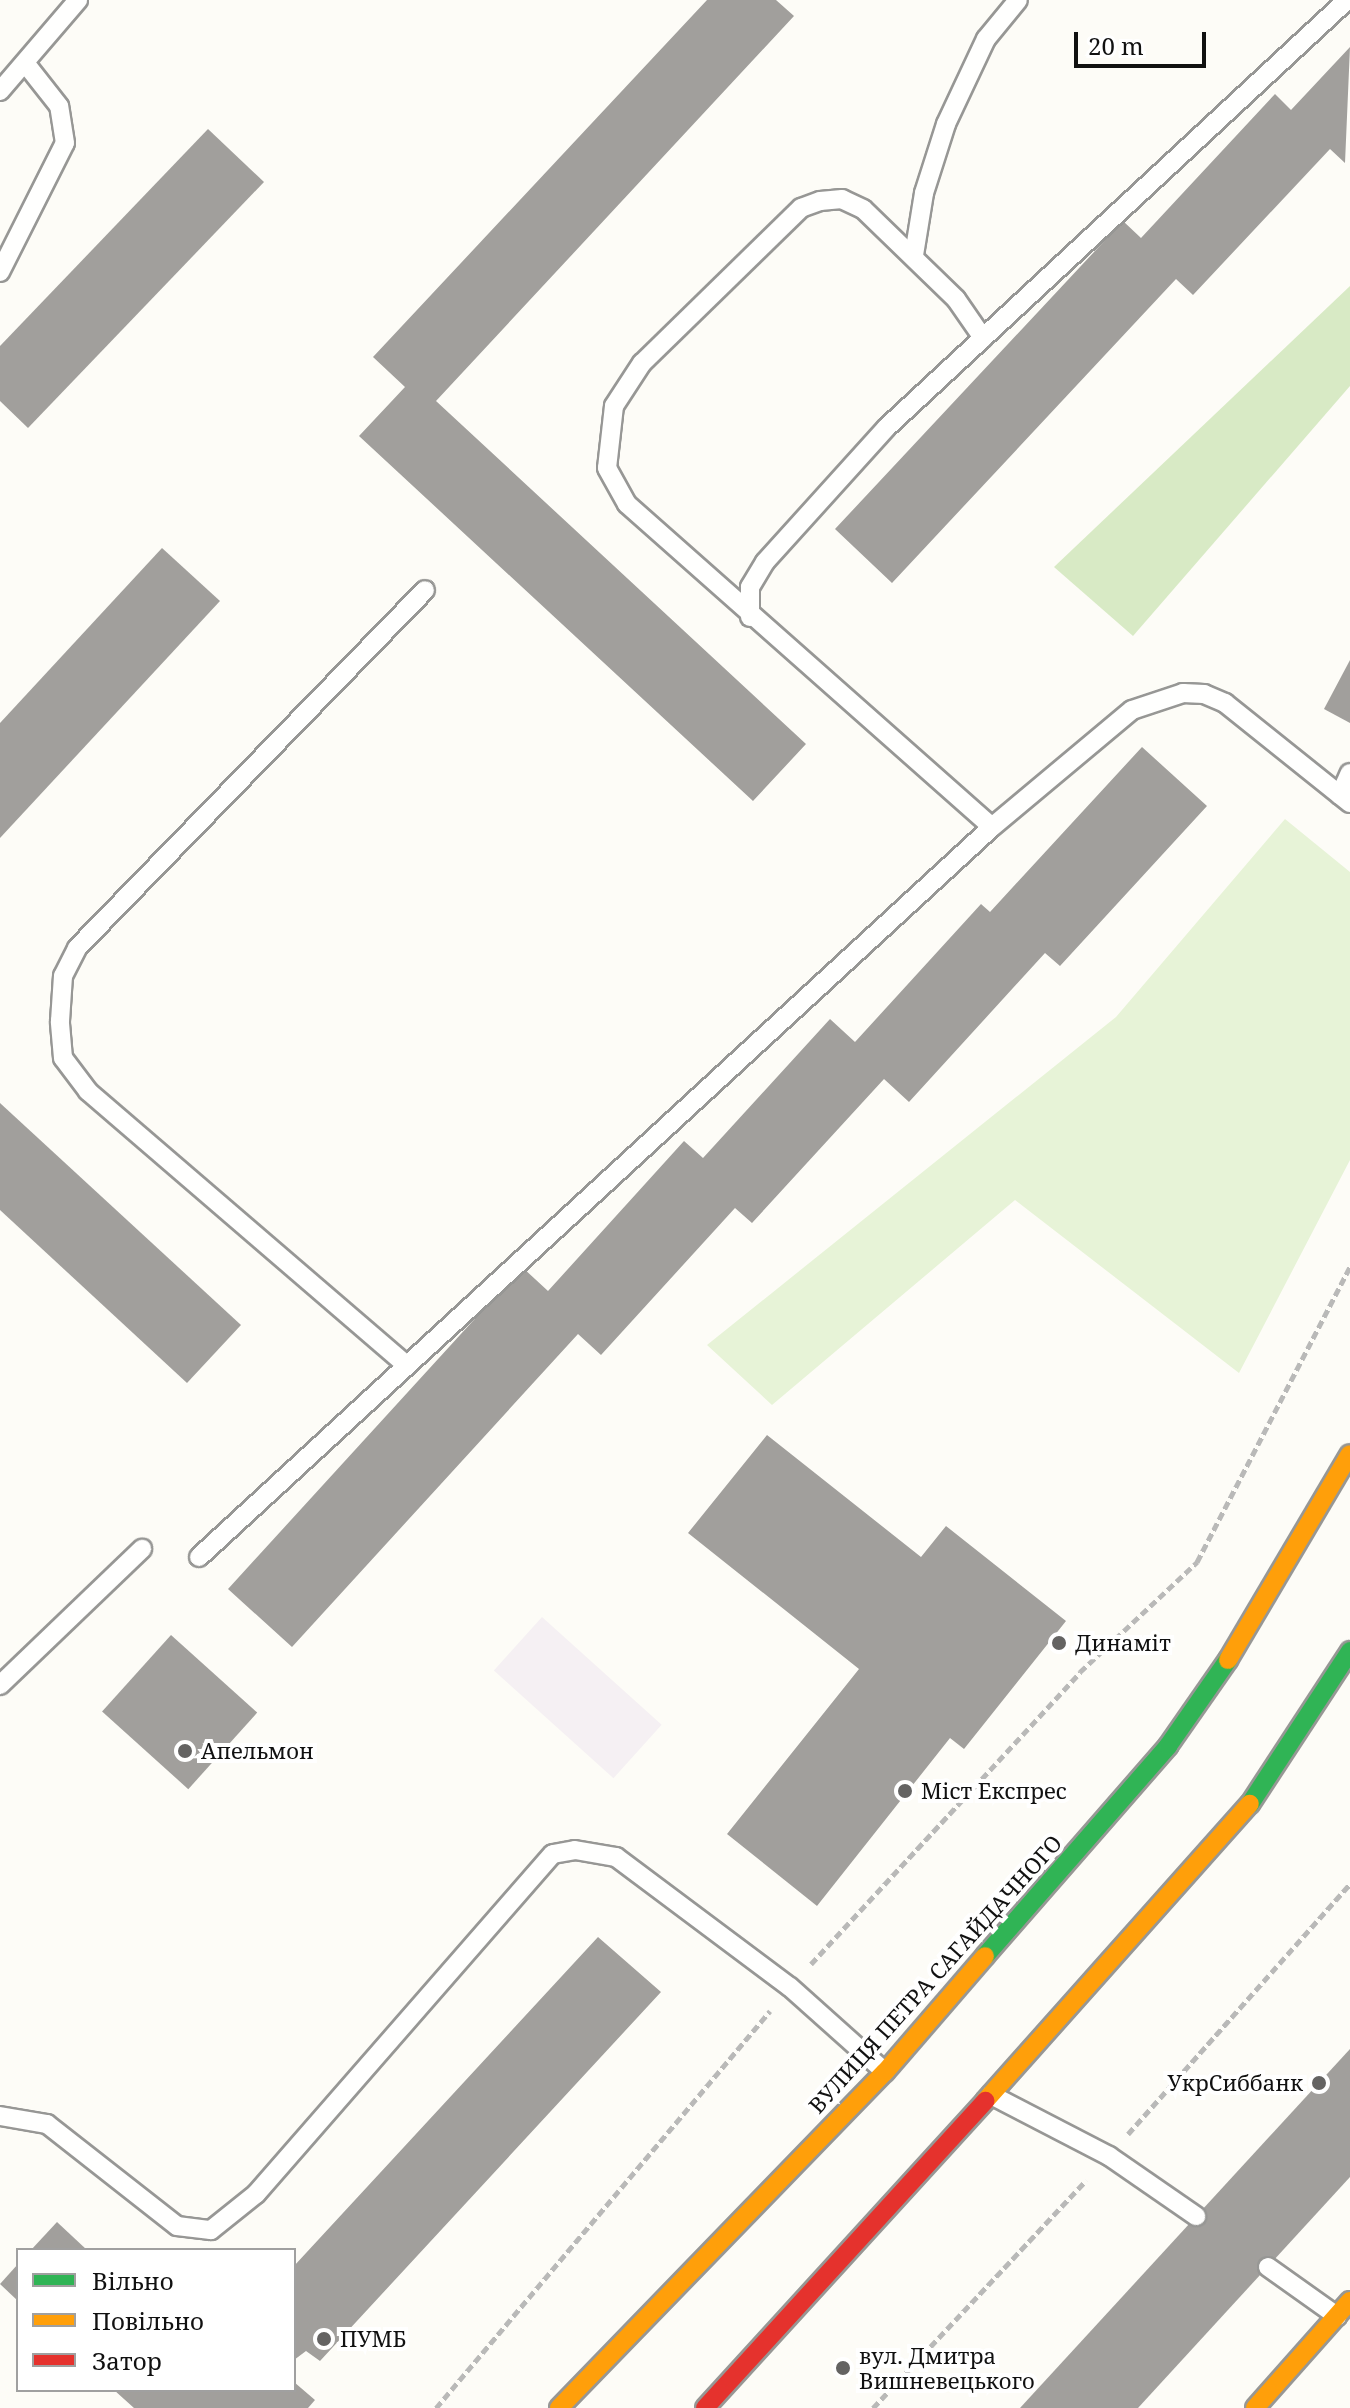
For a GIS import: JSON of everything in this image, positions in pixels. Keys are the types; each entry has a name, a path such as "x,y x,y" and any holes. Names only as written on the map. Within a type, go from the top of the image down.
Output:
{"street":[{"name":"ВУЛИЦЯ ПЕТРА САГАЙДАЧНОГО","path":"559,2408 885,2072 1168,1746 1254,1623 1350,1454"},
{"path":"705,2408 1235,1827 1350,1651"},
{"path":"1255,2408 1350,2301"}],"lane":[{"path":"0,91 78,0"},
{"path":"914,255 924,193 946,124 986,39 1018,0"},
{"path":"750,617 750,587 765,562 886,428 1347,0"},
{"path":"0,272 65,143 59,106 26,64"},
{"path":"983,338 914,255 863,209 842,199 801,208 642,363 614,406 607,456 614,489 750,617 992,827"},
{"path":"404,1363 88,1091 63,1058 60,1021 63,976 77,948 425,590"},
{"path":"199,1557 404,1363 992,827 1132,710 1183,693 1225,703 1345,799 1350,773"},
{"path":"0,1685 142,1549"},
{"path":"0,2116 47,2124 177,2226 211,2230 256,2194 553,1854 575,1850 616,1857 790,1987 885,2072"},
{"path":"991,2095 1109,2156 1196,2216"},
{"path":"1268,2267 1337,2316"}],"path":[{"path":"436,2408 790,1987 1080,1672 1197,1562 1350,1267"}],"shaded area":[{"path":"542,1617 662,1725 613,1778 494,1671"}],"green space":[{"path":"1350,286 1350,386 1133,636 1054,567"},
{"path":"1285,819 1350,872 1350,1160 1239,1373 1015,1200 772,1405 707,1345 1116,1017"}],"building":[{"path":"707,0 776,0 794,16 436,401 806,744 753,801 359,436 405,387 373,357"},
{"path":"1350,47 1345,163 1330,149 1193,295 1176,279 892,583 835,529 1123,221 1141,238 1275,94 1291,110"},
{"path":"208,129 264,182 28,428 0,401 0,346"},
{"path":"162,548 220,601 0,838 0,723"},
{"path":"1350,660 1350,723 1324,709"},
{"path":"1142,747 1207,806 1060,966 1045,953 909,1102 884,1079 752,1223 735,1208 601,1355 578,1334 292,1647 228,1589 522,1267 548,1291 684,1141 703,1158 830,1019 855,1042 981,904 990,912"},
{"path":"0,1103 241,1325 187,1383 0,1210"},
{"path":"767,1435 921,1557 946,1526 1066,1621 964,1749 950,1738 817,1906 727,1834 859,1669 688,1533"},
{"name":"Апельмон","path":"171,1635 257,1713 188,1789 102,1712"},
{"path":"598,1937 661,1992 320,2361 306,2351 296,2358 296,2264"},
{"path":"1350,2049 1350,2177 1138,2408 1020,2408"},
{"path":"57,2222 85,2248 33,2248"},
{"path":"16,2266 16,2299 0,2284"},
{"path":"296,2384 315,2400 308,2408 134,2408 116,2392 296,2392"}],"traffic: fast":[{"path":"1250,1804 1350,1651"},
{"path":"985,1956 1168,1746 1228,1660"}],"traffic: slow":[{"path":"1228,1660 1350,1454"},
{"path":"985,2101 1250,1804"},
{"path":"559,2408 885,2072 985,1956"},
{"path":"1255,2408 1350,2301"}],"traffic: jam":[{"path":"705,2408 985,2101"}],"place":[{"name":"Динаміт","path":"1059,1643"},
{"name":"Апельмон","path":"185,1751"},
{"name":"Міст Експрес","path":"905,1791"},
{"name":"УкрСиббанк","path":"1319,2083"},
{"name":"ПУМБ","path":"324,2339"},
{"name":"вул. Дмитра Вишневецького","path":"843,2368"}]}
